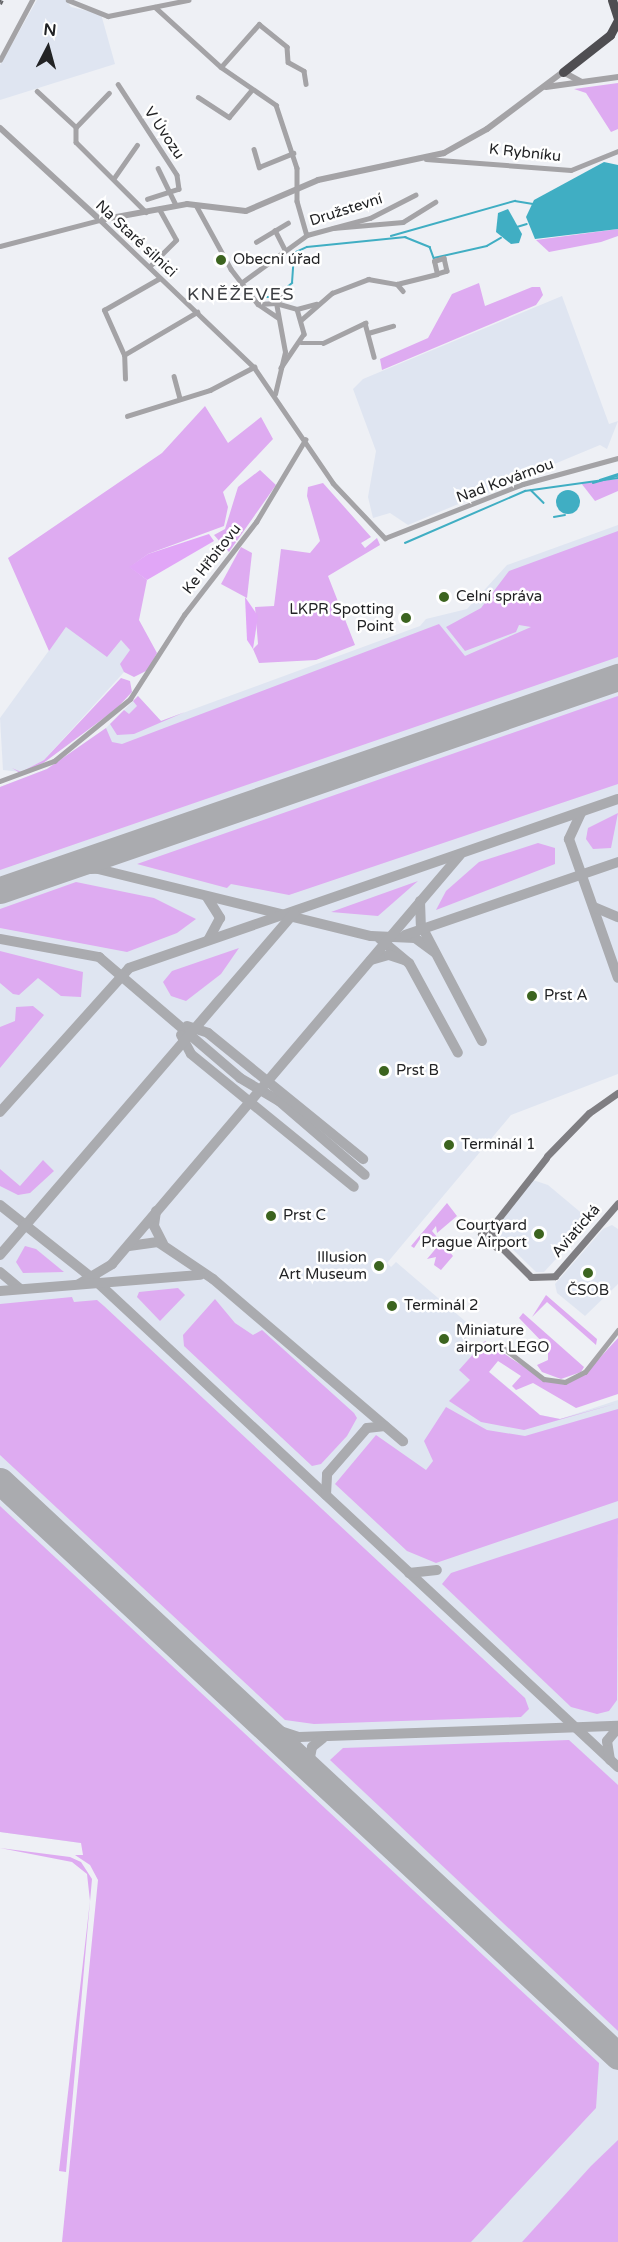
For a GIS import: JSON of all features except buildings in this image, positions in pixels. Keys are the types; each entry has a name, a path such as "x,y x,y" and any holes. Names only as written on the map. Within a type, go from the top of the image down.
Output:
{"highway":[{"path":"613,0 618,6"},
{"path":"562,72 614,34 618,20 613,0"}],"main road":[{"name":"Aviatická","path":"616,1206 549,1280 533,1278 509,1258 491,1234 497,1217 547,1158 584,1118 618,1093"}],"street":[{"path":"0,60 32,0"},
{"path":"68,0 108,16 188,0"},
{"path":"155,7 220,67 276,105 293,153 296,189 307,235"},
{"path":"220,67 259,24 287,47 288,62 304,71 306,84"},
{"path":"574,81 576,62"},
{"path":"426,159 457,148 562,72 574,81"},
{"path":"538,91 574,81 591,83 618,77"},
{"name":"V Úvozu","path":"118,84 177,175 179,189 170,194"},
{"path":"198,97 229,117 252,90"},
{"path":"38,91 76,127"},
{"path":"109,93 76,127 76,141 146,212"},
{"name":"Na Staré silnici","path":"0,128 254,367 283,403 305,440 366,524 385,538"},
{"path":"114,178 138,145"},
{"path":"457,148 460,158"},
{"path":"254,149 259,167 293,153"},
{"name":"K Rybníku","path":"100,220 176,205 196,204 255,210 296,189 426,159 460,158 571,170 618,151"},
{"path":"158,168 176,205"},
{"path":"148,199 170,194"},
{"name":"Družstevní","path":"241,283 284,248 307,235 370,218 415,195"},
{"path":"327,228 390,225 435,202"},
{"path":"196,204 241,283 258,304 277,317"},
{"path":"149,267 176,240 159,209"},
{"path":"0,246 100,220"},
{"name":"Družstevní","path":"256,242 288,223"},
{"path":"275,230 284,248"},
{"path":"258,304 276,303 297,309 318,304 368,279 398,284 437,274"},
{"path":"125,379 124,355 104,310 160,278"},
{"path":"398,284 403,291"},
{"path":"283,403 280,388 285,352 276,303 288,291"},
{"path":"301,320 318,304"},
{"path":"281,368 301,343 301,320 297,309"},
{"path":"124,355 196,312"},
{"path":"301,343 317,345 365,323 374,357"},
{"path":"368,333 393,326"},
{"path":"285,352 294,352"},
{"path":"127,416 219,387 254,367"},
{"path":"174,376 180,398"},
{"path":"275,394 280,388"},
{"name":"Ke Hřbitovu","path":"0,781 54,761 136,692 184,615 256,522 305,440"},
{"name":"Nad Kovárnou","path":"385,538 403,534 507,490 618,458"},
{"path":"505,1349 556,1382 579,1377 618,1332"}],"shaded area":[{"path":"37,0 66,0 71,7 101,14 115,64 0,100 0,65"},
{"path":"618,83 618,129 611,132 586,93 574,89"},
{"path":"618,229 618,236 601,242 549,252 536,240"},
{"path":"479,283 485,306 532,287 540,287 543,295 536,305 382,370 380,359 428,338 452,294"},
{"path":"562,296 609,424 618,421 607,449 600,445 408,525 390,513 373,518 368,497 376,451 353,389 363,379"},
{"path":"205,406 228,443 261,417 273,439 223,492 228,507 224,526 148,554 130,567 147,580 139,620 157,653 148,670 134,677 124,672 120,664 130,650 121,640 107,657 66,627 49,651 8,558 162,453"},
{"path":"260,470 276,485 229,552 214,535 225,529 238,487"},
{"path":"618,479 618,491 595,501 581,483"},
{"path":"323,483 371,537 361,543 365,548 377,538 380,545 328,576 355,645 316,660 259,663 253,649 258,644 255,607 274,606 281,549 310,553 320,541 307,496 308,487"},
{"path":"618,525 618,1074 511,1115 387,1263 391,1267 396,1262 472,1327 464,1336 480,1351 474,1359 540,1415 560,1419 618,1400 618,2242 71,2242 110,1847 0,1832 0,787 47,769 106,728 138,696 161,721 420,626 426,619 467,609 507,565"},
{"path":"618,531 618,657 0,870 0,787 47,769 106,728 112,742 122,744 439,624 465,656 531,627 519,625 516,632 465,651 446,627 481,608 509,571"},
{"path":"209,534 214,541 147,580 129,567 148,554"},
{"path":"241,547 252,553 247,598 221,584"},
{"path":"245,597 258,616 253,649 247,640"},
{"path":"66,627 121,640 131,650 125,671 44,760 21,772 3,770 0,718"},
{"path":"121,678 130,681 132,692 116,709 38,767 20,773 12,768 21,772 44,760"},
{"path":"138,696 161,721 185,712 134,734 117,735 110,724 124,710 129,714 137,706 133,701"},
{"path":"618,696 618,784 289,895 231,884 227,888 137,864"},
{"path":"618,813 611,848 593,849 586,839 588,828"},
{"path":"538,843 555,848 555,864 436,910 446,891 479,862"},
{"path":"418,881 378,916 331,912"},
{"path":"76,882 154,898 196,919 177,933 127,952 0,928 0,909"},
{"path":"239,948 221,974 186,1001 171,996 163,982 172,971"},
{"path":"0,951 83,972 81,997 61,996 38,978 19,995 13,994 0,983"},
{"path":"33,1006 44,1015 0,1068 0,1027 15,1021 16,1007"},
{"path":"43,1160 54,1171 30,1193 18,1195 0,1186 0,1169 20,1186"},
{"path":"533,1180 548,1185 591,1221 544,1272 536,1272 494,1231"},
{"path":"447,1203 457,1216 437,1233 436,1226 432,1231 453,1256 441,1270 434,1265 436,1257 427,1259 438,1246 424,1233 414,1248 411,1246"},
{"path":"612,1225 618,1229 618,1284 585,1316 557,1293 555,1284 603,1229"},
{"path":"25,1246 36,1249 64,1272 23,1273 16,1262"},
{"path":"178,1288 185,1295 160,1321 137,1297 139,1292"},
{"path":"546,1295 597,1339 596,1345 547,1302 532,1317"},
{"path":"72,1297 74,1302 97,1300 104,1306 525,1698 529,1709 521,1717 314,1724 285,1720 0,1455 0,1304"},
{"path":"215,1299 235,1323 253,1335 262,1330 354,1413 357,1418 347,1436 321,1464 312,1466 184,1346 183,1335"},
{"path":"523,1313 584,1367 581,1372 561,1379 542,1372 537,1365 548,1360 548,1348 519,1318"},
{"path":"618,1338 618,1394 576,1408 533,1383 516,1390 512,1386 521,1376 498,1361 489,1372 540,1415 560,1419 618,1403 524,1430 481,1422 449,1401 470,1380 459,1370 485,1341 538,1376 561,1383 585,1374"},
{"path":"446,1407 487,1430 525,1436 618,1409 618,1501 436,1563 407,1551 335,1484 376,1435 426,1470 433,1461 424,1441"},
{"path":"0,1506 599,2063 596,2108 471,2242 62,2242 98,1880 90,1865 75,1855 83,1855 81,1843 0,1832"},
{"path":"618,1518 617,1700 609,1711 597,1714 571,1707 442,1584 451,1573"},
{"path":"569,1740 618,1785 618,2031 330,1760 343,1748"},
{"path":"0,1848 70,1857 81,1862 92,1879 66,2172 59,2171 90,1901 87,1874 72,1862"},
{"path":"618,2140 618,2242 522,2242 591,2166"}],"water":[{"path":"604,162 618,165 618,229 535,239 526,217 534,200"},
{"path":"508,209 522,234 519,243 511,244 496,232 498,213"},
{"path":"563,490 573,490 580,497 580,507 573,514 563,514 556,507 556,497"}],"waterway":[{"path":"391,236 515,201 533,204"},
{"path":"517,227 527,224"},
{"path":"263,297 275,297 292,283 294,253 307,247 405,237 430,247 434,258 487,246 501,238"},
{"path":"600,480 618,474"},
{"path":"593,483 618,476"},
{"path":"405,543 525,491 618,478"},
{"path":"531,490 544,503"},
{"path":"554,517 565,515"}],"taxiway":[{"path":"0,1112 129,968 618,799"},
{"path":"581,813 569,839 618,978"},
{"path":"79,1284 112,1264 460,855"},
{"path":"405,935 618,862"},
{"path":"0,891 61,870 98,869 371,936 415,938 434,952"},
{"path":"207,897 220,918 209,939"},
{"path":"420,901 421,925 482,1041"},
{"path":"594,907 618,917"},
{"path":"0,1255 294,913"},
{"path":"0,939 99,957 240,1078 279,1101 365,1175"},
{"path":"380,939 409,963 458,1053"},
{"path":"371,960 389,955 404,960"},
{"path":"187,1026 208,1033 363,1159"},
{"path":"181,1035 191,1054 354,1187"},
{"path":"0,1205 97,1282 618,1767"},
{"path":"156,1211 154,1226 163,1244"},
{"path":"129,1246 158,1242 213,1279 403,1441"},
{"path":"0,1272 19,1288"},
{"path":"0,1291 200,1275"},
{"path":"326,1495 327,1474 367,1428 385,1426"},
{"path":"0,1477 45,1522"},
{"path":"409,1573 437,1570"},
{"path":"230,1694 268,1727 299,1737 618,1726"},
{"path":"610,1760 607,1741 618,1728"},
{"path":"323,1738 312,1747 309,1763 337,1794"},
{"path":"583,2022 618,2055"}],"runway":[{"path":"0,890 618,677"},
{"path":"0,1481 618,2056"}],"railway":[{"path":"0,4 2,0"}],"place":[{"name":"Obecní úřad","path":"221,260"},
{"name":"Celní správa","path":"444,597"},
{"name":"LKPR Spotting Point","path":"406,618"},
{"name":"Prst A","path":"532,996"},
{"name":"Prst B","path":"384,1071"},
{"name":"Terminál 1","path":"449,1145"},
{"name":"Prst C","path":"271,1216"},
{"name":"Courtyard Prague Airport","path":"539,1234"},
{"name":"Illusion Art Museum","path":"379,1266"},
{"name":"ČSOB","path":"588,1273"},
{"name":"Terminál 2","path":"392,1306"},
{"name":"Miniature airport LEGO","path":"444,1339"}],"district":[{"name":"KNĚŽEVES","path":"241,294"}]}
